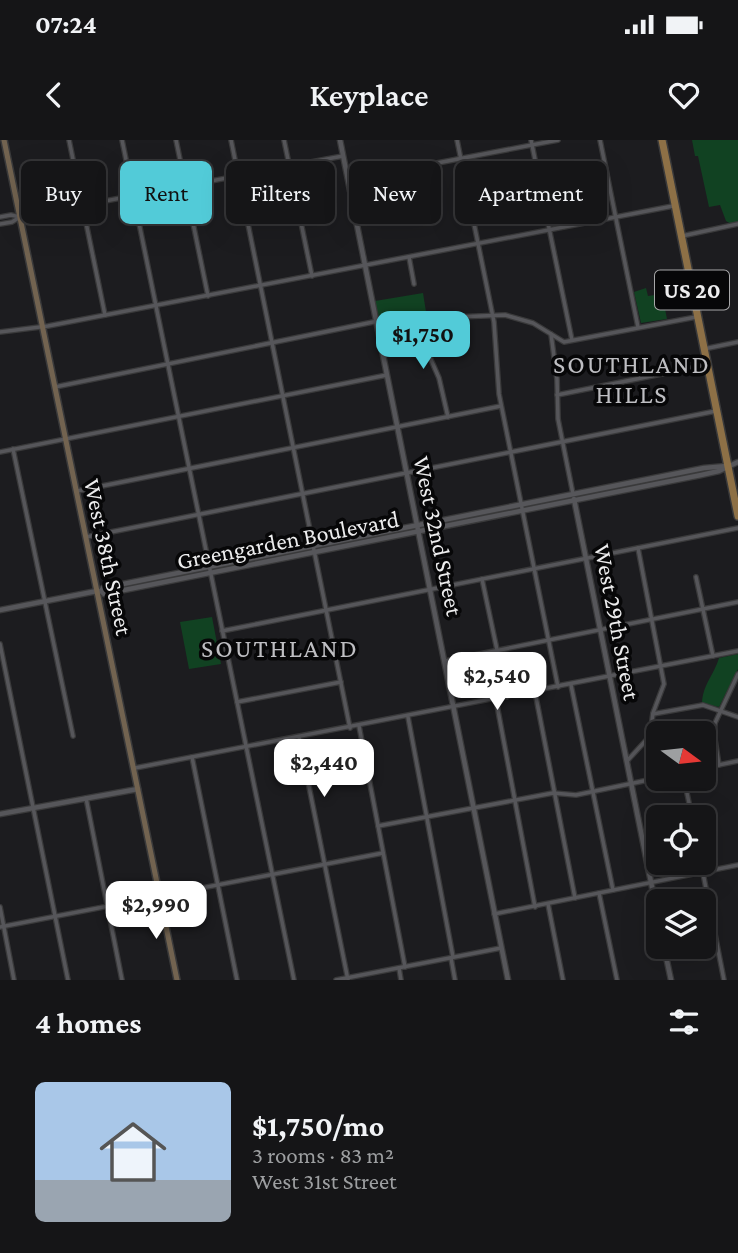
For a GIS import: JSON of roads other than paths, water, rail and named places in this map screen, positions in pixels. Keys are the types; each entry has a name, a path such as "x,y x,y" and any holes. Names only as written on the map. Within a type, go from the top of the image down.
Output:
{"main road":[{"name":"West 38th Street","path":"4,140 177,980"},
{"name":"US 20","path":"662,140 738,516"}],"street":[{"path":"69,140 73,161"},
{"path":"122,140 127,161"},
{"path":"176,140 181,161"},
{"path":"231,140 235,161"},
{"path":"284,140 288,161"},
{"name":"West 32nd Street","path":"340,140 508,980"},
{"path":"457,140 493,314 496,376 501,407 558,687"},
{"path":"348,180 461,159 532,142 558,140"},
{"path":"600,140 638,328"},
{"path":"532,142 572,340"},
{"path":"313,161 343,156"},
{"path":"0,332 42,327 676,206"},
{"path":"0,217 20,217"},
{"path":"0,224 20,217"},
{"path":"86,224 104,315"},
{"path":"140,224 294,980"},
{"path":"194,224 208,296"},
{"path":"248,224 350,727"},
{"path":"301,224 312,276"},
{"path":"682,236 738,224"},
{"path":"409,257 414,284"},
{"path":"55,387 377,322 493,314 525,320 563,341 698,316"},
{"path":"422,320 428,353 439,378 448,417"},
{"name":"West 29th Street","path":"551,334 562,442 652,889"},
{"path":"704,349 738,342"},
{"path":"557,395 708,365"},
{"path":"0,452 387,375"},
{"path":"77,491 501,407"},
{"path":"86,537 717,411"},
{"path":"13,449 73,736"},
{"name":"Greengarden Boulevard","path":"210,570 314,552 521,507 719,471 738,462"},
{"name":"Greengarden Boulevard","path":"0,610 99,591 104,594 313,546 418,528"},
{"path":"222,631 738,528"},
{"path":"626,761 650,736 653,714 664,688 638,548"},
{"path":"696,577 713,656"},
{"path":"482,579 507,697"},
{"path":"446,661 738,602"},
{"path":"0,644 68,980"},
{"path":"135,768 738,651"},
{"path":"719,765 714,734 719,710 738,674"},
{"path":"237,702 341,682"},
{"path":"571,684 613,890"},
{"path":"536,692 575,898"},
{"path":"496,699 535,907"},
{"path":"653,714 700,705 738,718"},
{"path":"408,717 455,980"},
{"path":"359,726 402,967 401,980"},
{"path":"299,737 347,979"},
{"path":"192,757 237,980"},
{"path":"716,766 738,761"},
{"path":"378,826 555,793 573,795 646,780"},
{"path":"0,814 138,789"},
{"path":"86,798 122,980"},
{"path":"2,927 383,853"},
{"path":"716,869 738,865"},
{"path":"494,914 689,875"},
{"path":"704,875 724,980"},
{"path":"599,893 617,980"},
{"path":"548,904 563,980"},
{"path":"0,907 14,980"},
{"path":"336,980 501,948"},
{"path":"667,959 671,980"}],"district":[{"name":"SOUTHLAND HILLS","path":"632,379"},
{"name":"SOUTHLAND","path":"280,648"}]}
